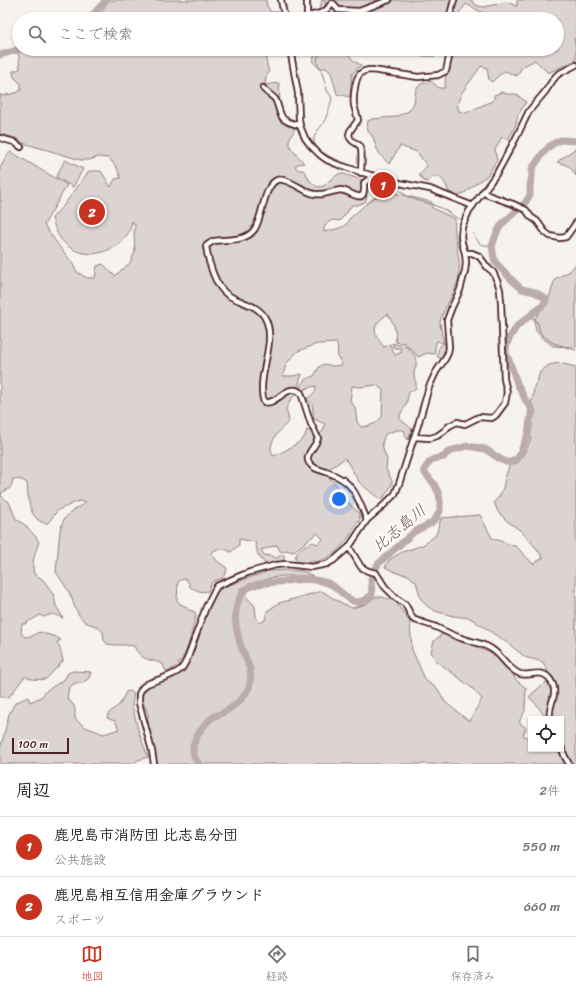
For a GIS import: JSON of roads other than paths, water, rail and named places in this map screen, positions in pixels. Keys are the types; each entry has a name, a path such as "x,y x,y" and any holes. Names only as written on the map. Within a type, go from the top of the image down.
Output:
{"street":[{"path":"281,0 284,12"},
{"path":"306,12 307,0"},
{"path":"321,12 326,10 332,3 338,10 358,11 389,0"},
{"path":"451,12 454,0"},
{"path":"291,56 298,93 300,126 305,138 320,155 333,163 361,173 389,181 430,189 473,206"},
{"path":"361,173 362,150 359,145 352,142 349,135 350,131 358,120 354,105 354,98 360,72 372,70 418,77 438,75 446,71 449,56"},
{"path":"154,764 139,703 139,694 143,687 147,684 176,672 185,665 206,607 217,586 250,572 276,565 286,564 312,567 327,564 349,547 367,520 395,494 429,387 436,372 448,353 447,320 463,281 466,263 462,243 462,227 473,206 497,173 507,156 528,111 545,92 557,75 576,65"},
{"path":"264,88 265,91 274,99 284,120 300,126"},
{"path":"0,138 14,142 21,147"},
{"path":"367,520 354,492 347,483 336,476 312,467 309,462 309,452 318,438 311,424 301,393 296,390 291,390 271,402 264,402 262,393 262,375 269,337 266,319 259,310 228,295 221,289 214,275 206,246 214,242 233,240 250,234 255,229 259,221 268,190 278,180 286,181 311,194 318,195 341,190 362,196 364,195 365,191 364,182 373,176"},
{"path":"483,192 526,210 550,236 566,237 576,223"},
{"path":"414,437 430,438 437,436 449,426 457,422 465,424 479,417 492,418 505,403 507,398 504,379 501,302 498,283 492,272 479,256 472,253 465,253"},
{"path":"349,547 362,567 368,571 376,573 385,587 396,598 405,604 412,619 434,626 460,638 487,646 519,673 540,674 549,678 552,682 554,691 554,696 549,708 549,716"},
{"path":"563,752 569,764"}],"waterway":[{"path":"95,12 106,0"},
{"path":"324,0 327,6"},
{"path":"0,55 12,51"},
{"path":"318,56 317,62 327,90 332,98 327,115 322,126 318,129 314,141 316,146 325,154 353,166"},
{"name":"比志島川","path":"199,764 195,757 193,746 200,732 206,723 213,717 226,711 239,701 249,687 251,677 237,633 236,621 237,605 240,597 248,588 258,584 298,580 319,580 332,585 351,600 361,602 372,594 371,579 378,564 414,532 431,523 440,511 439,494 424,470 429,463 434,459 444,457 447,453 453,450 467,446 485,449 506,462 513,462 517,460 528,434 533,411 517,383 506,354 506,348 509,339 517,326 542,306 546,299 535,292 522,289 513,281 495,262 492,246 497,232 502,224 525,203 530,195 532,169 543,153 551,145 560,140 576,141"},
{"path":"372,172 396,179"},
{"path":"401,191 412,199 431,204 450,213 458,219"},
{"path":"473,233 480,244 492,246"},
{"path":"529,317 534,318 542,335 553,343 576,350"}],"place":[{"name":"鹿児島市消防団 比志島分団","path":"383,185"},
{"name":"鹿児島相互信用金庫グラウンド","path":"92,212"}]}
